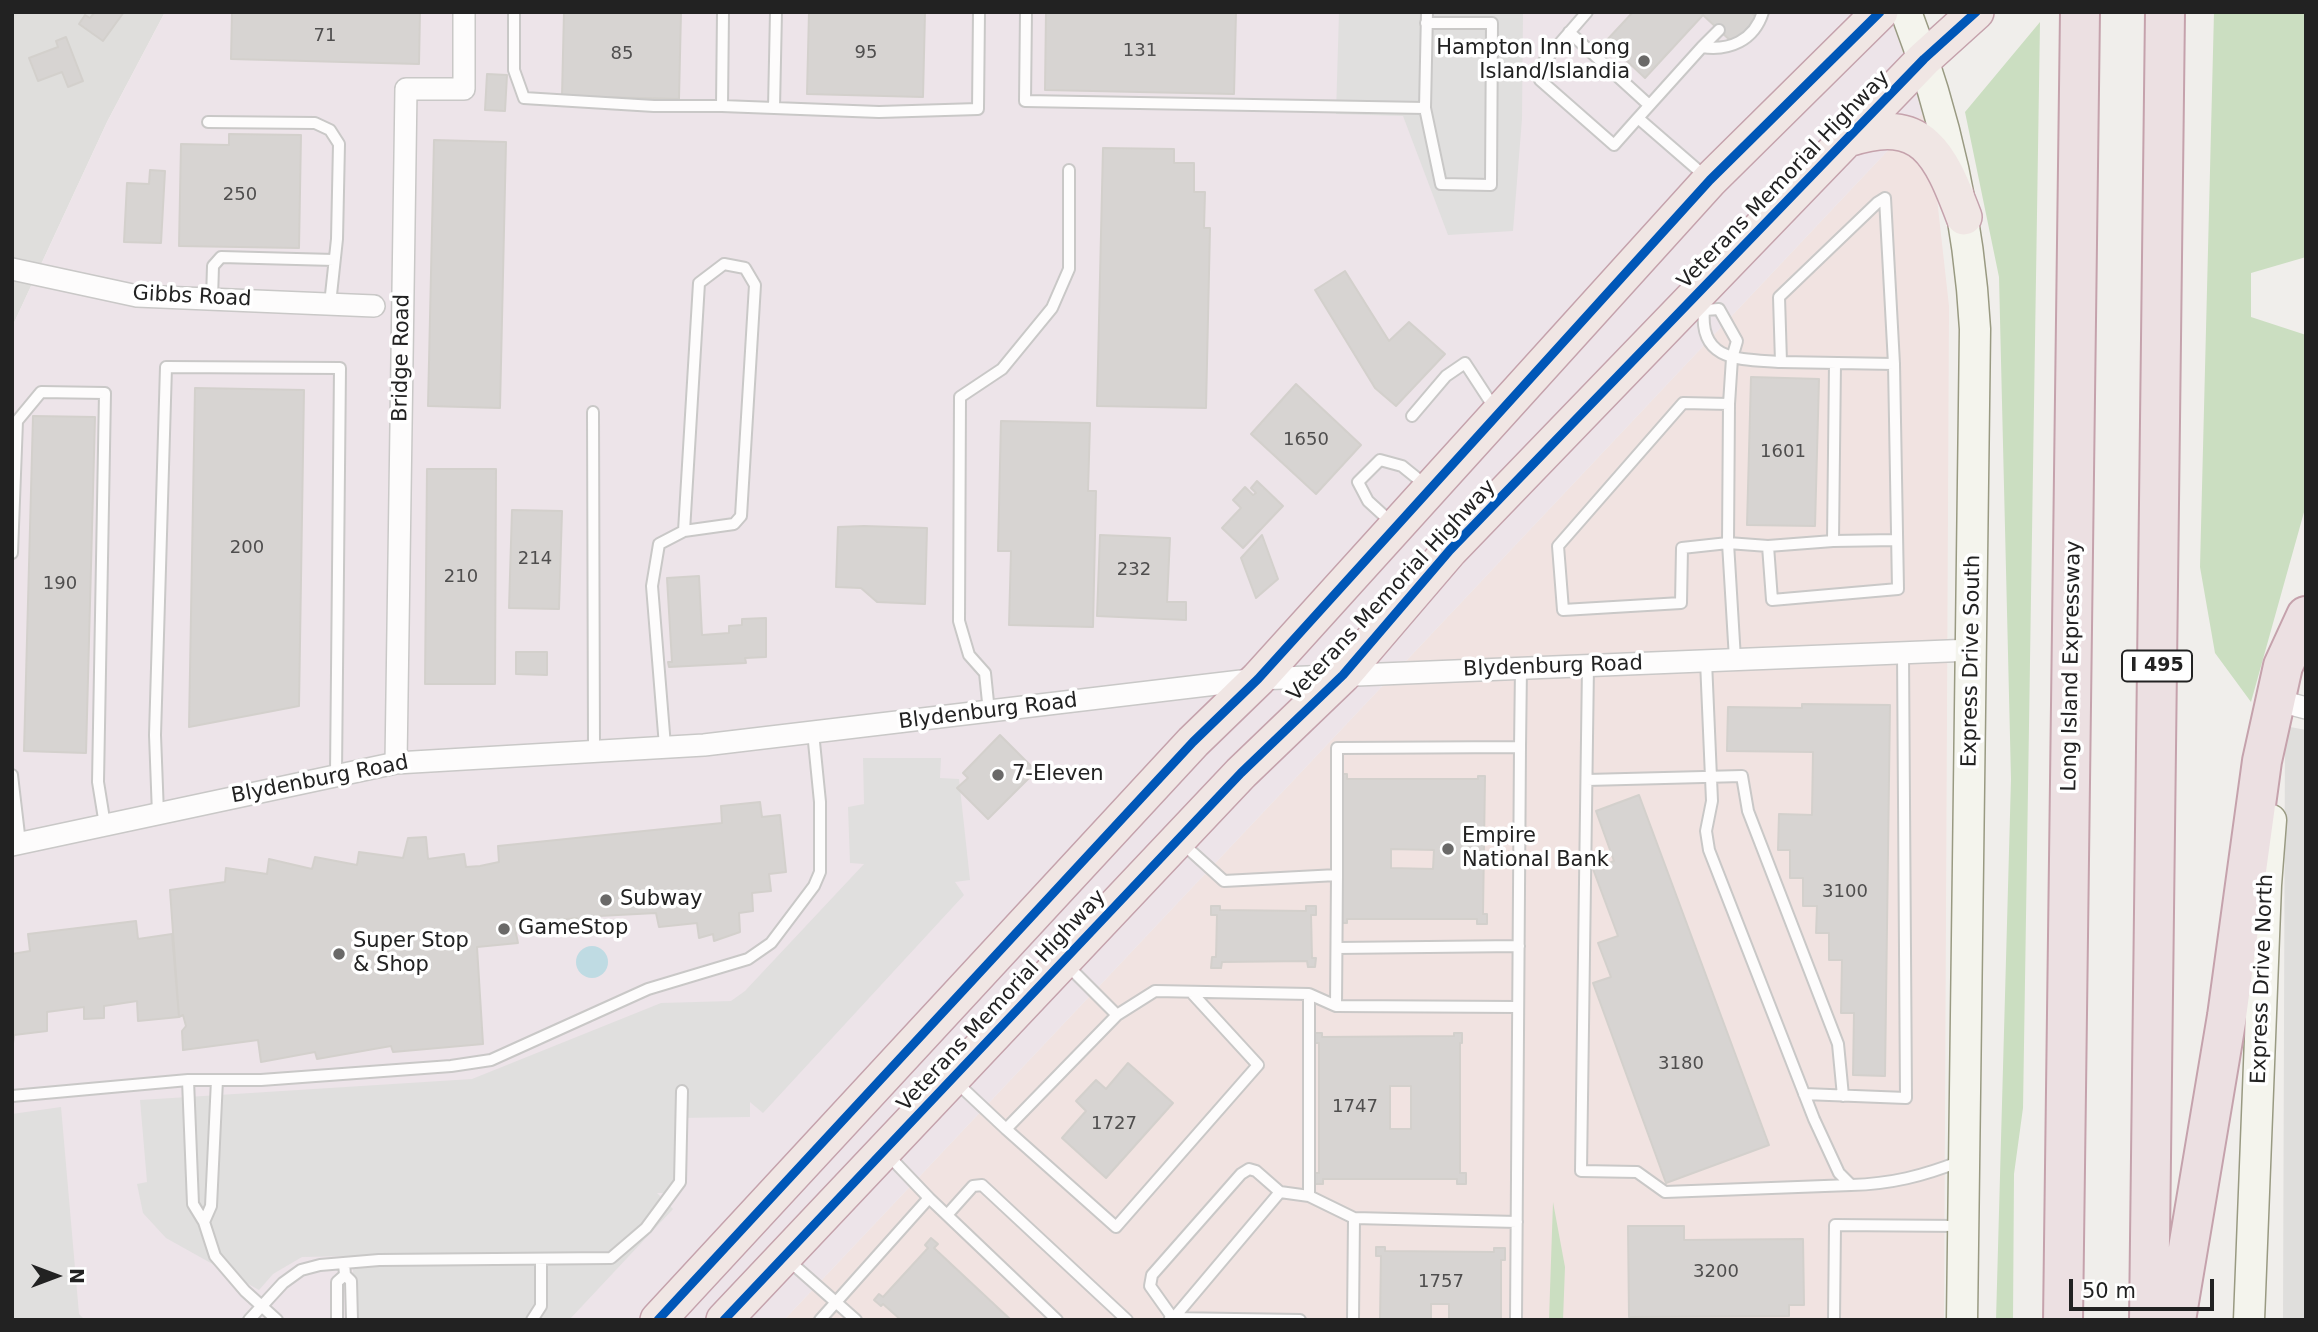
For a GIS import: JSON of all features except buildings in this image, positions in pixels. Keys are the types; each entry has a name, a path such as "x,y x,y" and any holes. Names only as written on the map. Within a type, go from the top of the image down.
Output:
{"highway":[{"name":"Veterans Memorial Highway","path":"659,1315 1175,762 1258,679 1710,180 1880,12"},
{"name":"Veterans Memorial Highway","path":"724,1320 1241,774 1343,675 1450,550 1699,304 1848,139 1924,60 1976,12"},
{"name":"I 495","path":"2150,1320 2165,12"},
{"name":"Long Island Expressway","path":"2063,1320 2080,14"},
{"path":"1848,139 1879,130 1898,130 1913,135 1939,159 1964,217"},
{"path":"2176,1320 2229,1002 2265,749 2283,666 2306,616"}],"main road":[{"name":"Express Drive South","path":"1906,12 1924,60 1952,153 1964,217 1975,329 1962,1320"},
{"name":"Express Drive North","path":"2249,1320 2266,885 2276,782 2298,706 2306,642"}],"street":[{"name":"Bridge Road","path":"396,763 405,89 464,89 464,12"},
{"name":"Gibbs Road","path":"12,269 137,296 374,306"},
{"name":"Blydenburg Road","path":"16,844 396,763 665,746 813,732 1258,679 1972,650"}],"lane":[{"path":"514,12 514,70 524,98 654,106 879,112 978,109 979,12"},
{"path":"722,106 723,12"},
{"path":"774,108 776,12"},
{"path":"1026,12 1025,101 1425,108"},
{"path":"1587,12 1541,65 1538,73 1540,80 1614,145 1718,30"},
{"path":"1702,47 1717,49 1734,46 1749,36 1763,12"},
{"path":"1427,18 1492,23 1491,185 1441,184 1425,108 1427,18"},
{"path":"1569,32 1649,105"},
{"path":"1638,118 1710,180"},
{"path":"208,122 315,123 330,130 339,144 330,304"},
{"path":"989,712 985,673 969,655 959,621 960,397 1002,369 1052,308 1069,269 1069,170"},
{"path":"1768,546 1772,600 1898,589 1894,365 1885,198 1779,297 1781,362"},
{"path":"212,299 213,266 221,257 334,260"},
{"path":"665,746 652,586 659,544 684,531 734,524 741,516 755,285 745,268 724,264 699,284 684,531"},
{"path":"1735,659 1728,543 1729,404 1732,358 1737,341 1718,309 1699,304 1702,328 1716,352 1732,358 1894,365"},
{"path":"1412,416 1446,376 1465,363 1498,414"},
{"path":"1833,541 1835,363"},
{"path":"159,814 155,735 166,367 341,368 336,774"},
{"path":"12,553 17,421 41,392 105,393 98,782 105,825"},
{"path":"1729,404 1683,403 1558,546 1563,610 1681,603 1682,548 1728,543 1768,546 1897,540"},
{"path":"593,412 594,749"},
{"path":"1396,527 1368,501 1358,482 1380,460 1402,466 1431,488"},
{"path":"1804,1094 1906,1098 1903,653"},
{"path":"1706,661 1712,801 1706,831 1709,850 1804,1094 1839,1173 1851,1185"},
{"path":"1588,666 1581,1171 1637,1172 1665,1192 1883,1184 1921,1177 1964,1160"},
{"path":"1516,1320 1521,668"},
{"path":"12,1096 188,1080 451,1066 491,1060 648,989 748,959 771,943 814,886 820,872 820,802 813,732"},
{"path":"1336,1006 1337,748 1520,747"},
{"path":"1587,780 1711,774 1742,776 1748,811 1838,1044 1843,1096"},
{"path":"12,775 16,844"},
{"path":"1178,840 1224,881 1336,875"},
{"path":"1337,948 1518,946"},
{"path":"1063,961 1118,1015"},
{"path":"1006,1129 1118,1015 1155,991 1310,993 1336,1006 1517,1007"},
{"path":"952,1079 1116,1227 1258,1066 1191,992"},
{"path":"1310,993 1310,1196"},
{"path":"188,1080 193,1203 204,1222 215,1256 277,1320"},
{"path":"204,1222 211,1206 217,1080"},
{"path":"249,1320 301,1270 611,1258 646,1228 680,1182 682,1091"},
{"path":"884,1151 929,1198 1057,1320"},
{"path":"1171,1319 1150,1286 1152,1275 1241,1174 1249,1169 1256,1171 1280,1192 1310,1196 1354,1219 1517,1222"},
{"path":"947,1215 973,1186 982,1185 1127,1320"},
{"path":"1171,1319 1280,1192"},
{"path":"820,1320 929,1198"},
{"path":"1353,1320 1354,1219"},
{"path":"1834,1320 1835,1225 1963,1226"},
{"path":"783,1256 856,1320"},
{"path":"532,1320 541,1306 541,1259"},
{"path":"337,1320 337,1282 344,1269"},
{"path":"344,1269 351,1281 352,1320"},
{"path":"1171,1319 1300,1320"}],"shaded area":[{"path":"12,12 165,12 107,122 12,327"},
{"path":"165,12 1902,12 1927,109 784,1320 12,1320 12,327 107,122"},
{"path":"1339,12 1523,12 1522,119 1513,231 1448,235 1403,116 1336,114"},
{"path":"1927,109 1949,306 1944,1320 784,1320"},
{"path":"2285,726 2306,730 2306,1320 2283,1320"},
{"path":"863,758 941,758 940,778 959,779 970,880 955,882 964,895 763,1113 750,1102 750,1117 677,1118 676,1193 657,1193 673,1209 569,1320 350,1320 354,1256 302,1257 273,1274 259,1290 166,1238 143,1213 137,1184 147,1182 140,1100 472,1079 661,1003 731,1001 745,991 864,864 850,863 848,807 864,804"},
{"path":"61,1107 79,1314 85,1320 12,1320 12,1114"}],"green space":[{"path":"2214,12 2306,12 2306,257 2251,273 2251,317 2306,335 2306,505 2251,702 2215,653 2200,567"},
{"path":"2040,22 2023,1108 2014,1174 2013,1320 1996,1320 2011,779 1999,277 1965,112"},
{"path":"1553,1202 1565,1267 1563,1320 1549,1320"}],"water":[{"path":"592,946 603,951 608,962 603,973 592,978 581,973 576,962 581,951"}],"cycle path":[{"path":"658,1320 1193,742 1258,679 1710,180 1880,12"},
{"path":"724,1320 1241,773 1343,675 1450,550 1924,59 1976,12"}],"place":[{"name":"Hampton Inn Long Island/Islandia","path":"1644,61"},
{"name":"7-Eleven","path":"998,775"},
{"name":"Empire National Bank","path":"1448,849"},
{"name":"Subway","path":"606,900"},
{"name":"GameStop","path":"504,929"},
{"name":"Super Stop & Shop","path":"339,954"}]}
